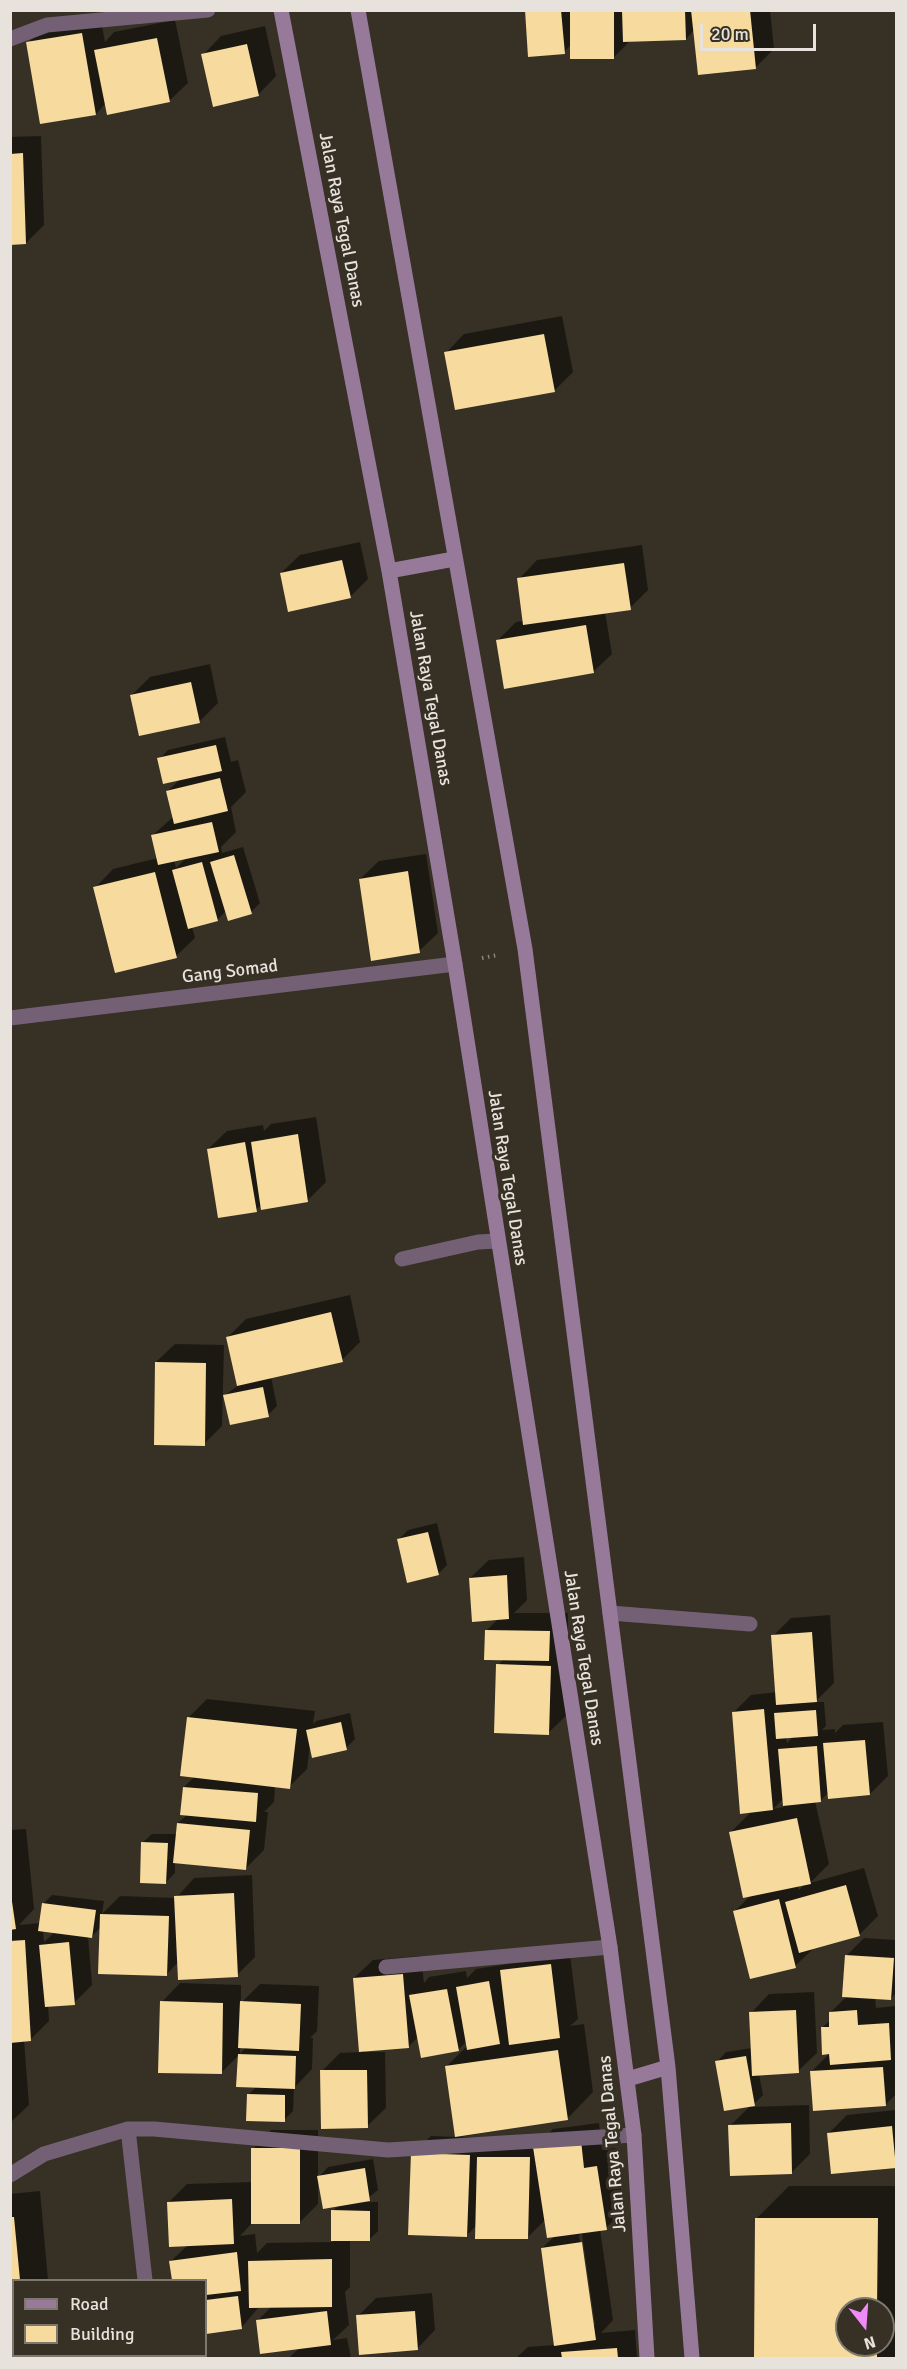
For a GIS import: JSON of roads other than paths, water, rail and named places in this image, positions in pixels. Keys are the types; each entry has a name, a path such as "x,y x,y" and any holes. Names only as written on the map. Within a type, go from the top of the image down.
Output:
{"street":[{"path":"10,39 47,25 208,10"},
{"name":"Jalan Raya Tegal Danas","path":"281,10 388,571 454,964 610,1947 634,2135 647,2358"},
{"name":"Jalan Raya Tegal Danas","path":"358,10 525,950 668,2067 692,2358"},
{"path":"388,571 454,559"},
{"name":"Gang Somad","path":"10,1018 454,964"},
{"path":"402,1259 478,1242 497,1241"},
{"path":"610,1613 750,1624"},
{"path":"386,1967 610,1947"},
{"path":"628,2079 668,2067"},
{"path":"10,2175 44,2154 128,2128 154,2128 388,2150 634,2135"},
{"path":"128,2128 145,2279"}]}
